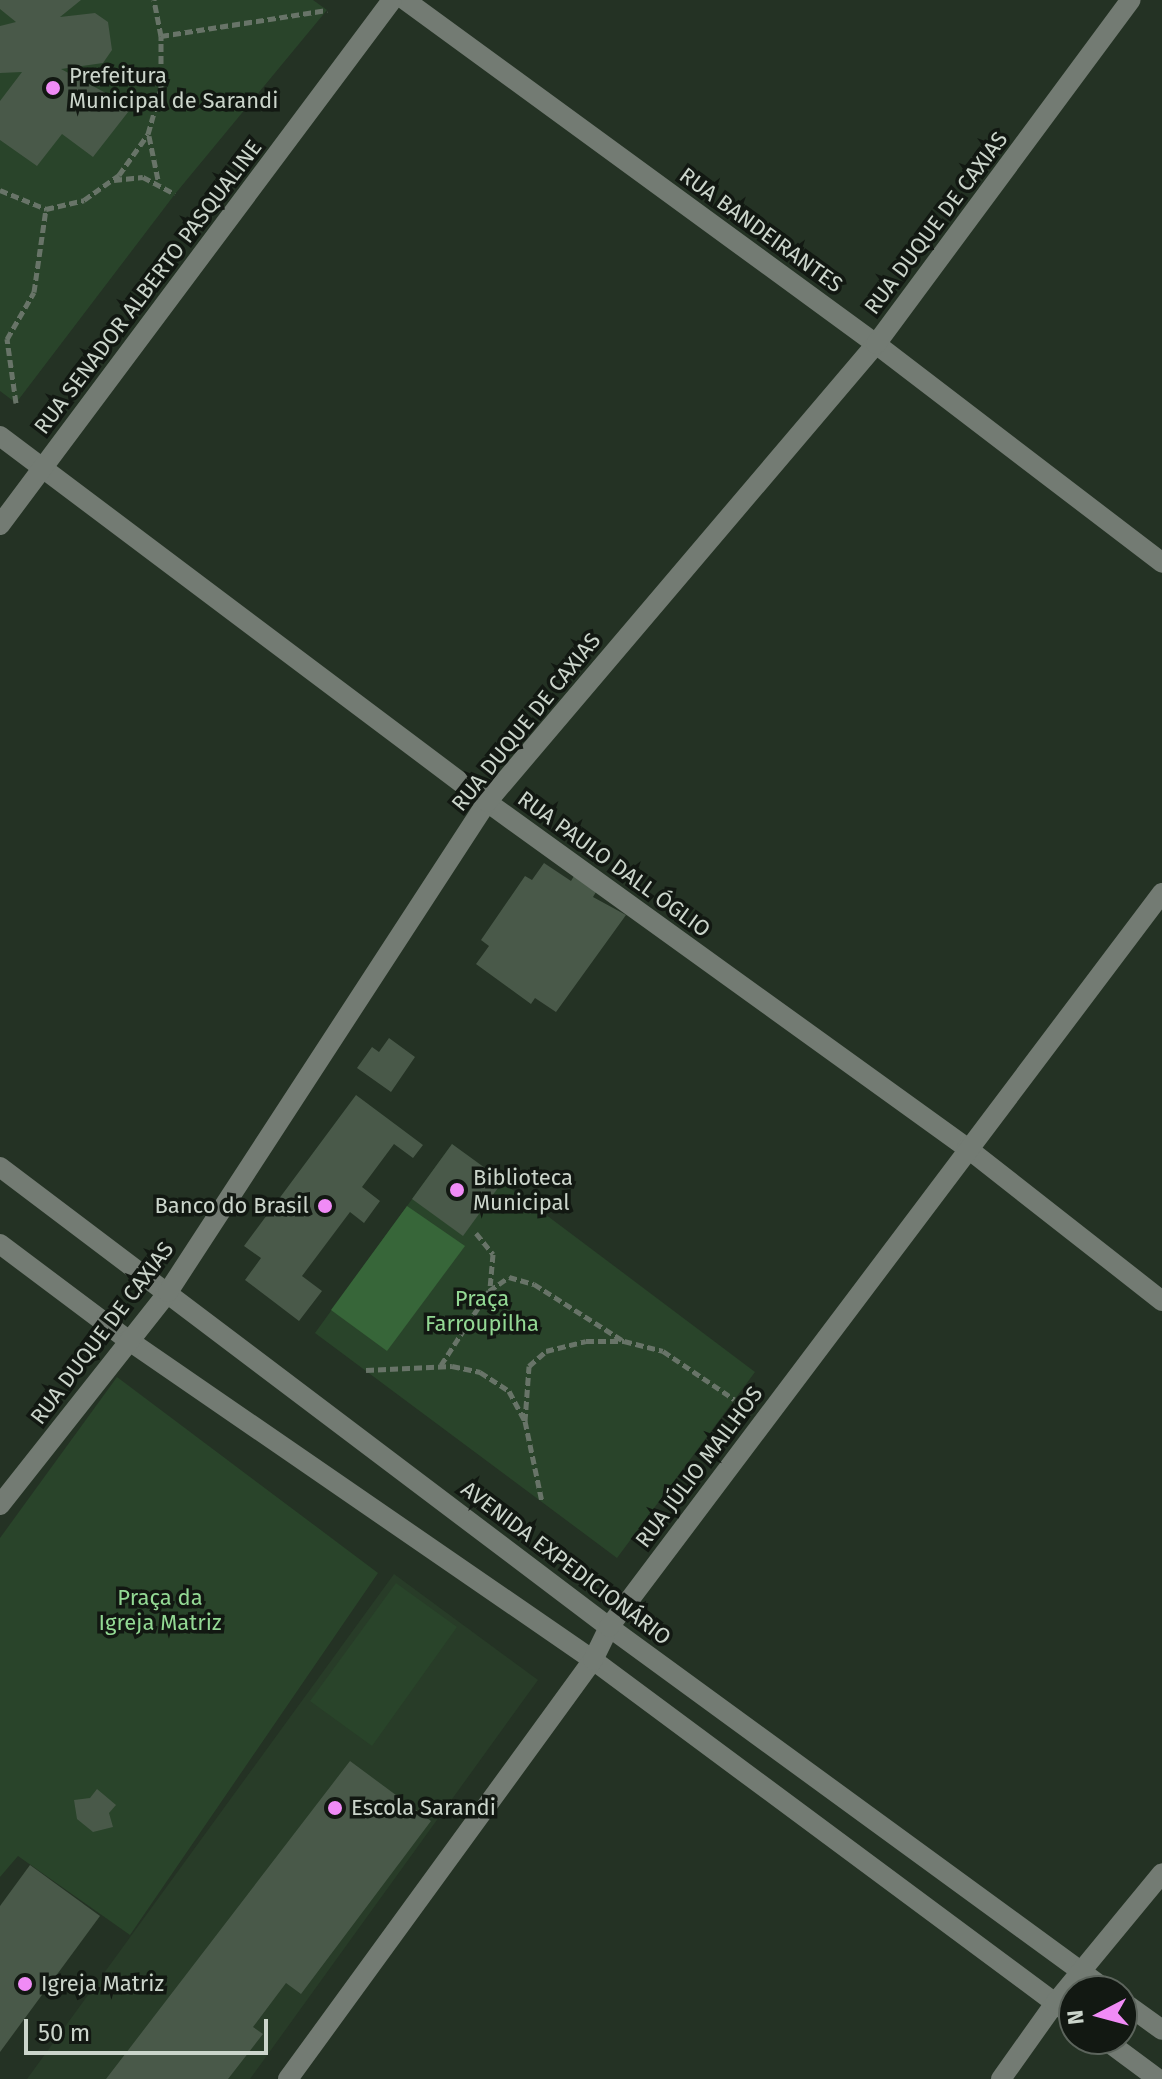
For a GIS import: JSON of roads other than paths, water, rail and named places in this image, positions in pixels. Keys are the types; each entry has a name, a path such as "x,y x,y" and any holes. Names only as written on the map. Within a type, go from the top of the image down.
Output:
{"street":[{"name":"RUA SENADOR ALBERTO PASQUALINE","path":"0,525 392,0"},
{"name":"RUA BANDEIRANTES","path":"405,0 876,344 1162,563"},
{"name":"RUA DUQUE DE CAXIAS","path":"0,1505 168,1292 487,802 876,344 1131,0"},
{"name":"RUA PAULO DALL ÓGLIO","path":"0,436 487,802 967,1148 1162,1301"},
{"name":"RUA JÚLIO MAILHOS","path":"288,2079 593,1660 609,1627 1162,893"},
{"name":"AVENIDA EXPEDICIONÁRIO","path":"0,1167 609,1627 1087,1975"},
{"path":"0,1244 128,1340 593,1660 1058,2005"},
{"path":"1001,2079 1055,2003 1084,1973 1162,1873"},
{"path":"1138,2013 1162,2030"},
{"path":"1126,2055 1158,2079"}],"place":[{"name":"Prefeitura Municipal de Sarandi","path":"53,88"},
{"name":"Biblioteca Municipal","path":"457,1190"},
{"name":"Banco do Brasil","path":"325,1206"},
{"name":"Escola Sarandi","path":"335,1808"},
{"name":"Igreja Matriz","path":"25,1984"}],"park label":[{"name":"Praça Farroupilha","path":"482,1310"},
{"name":"Praça da Igreja Matriz","path":"160,1610"}]}
